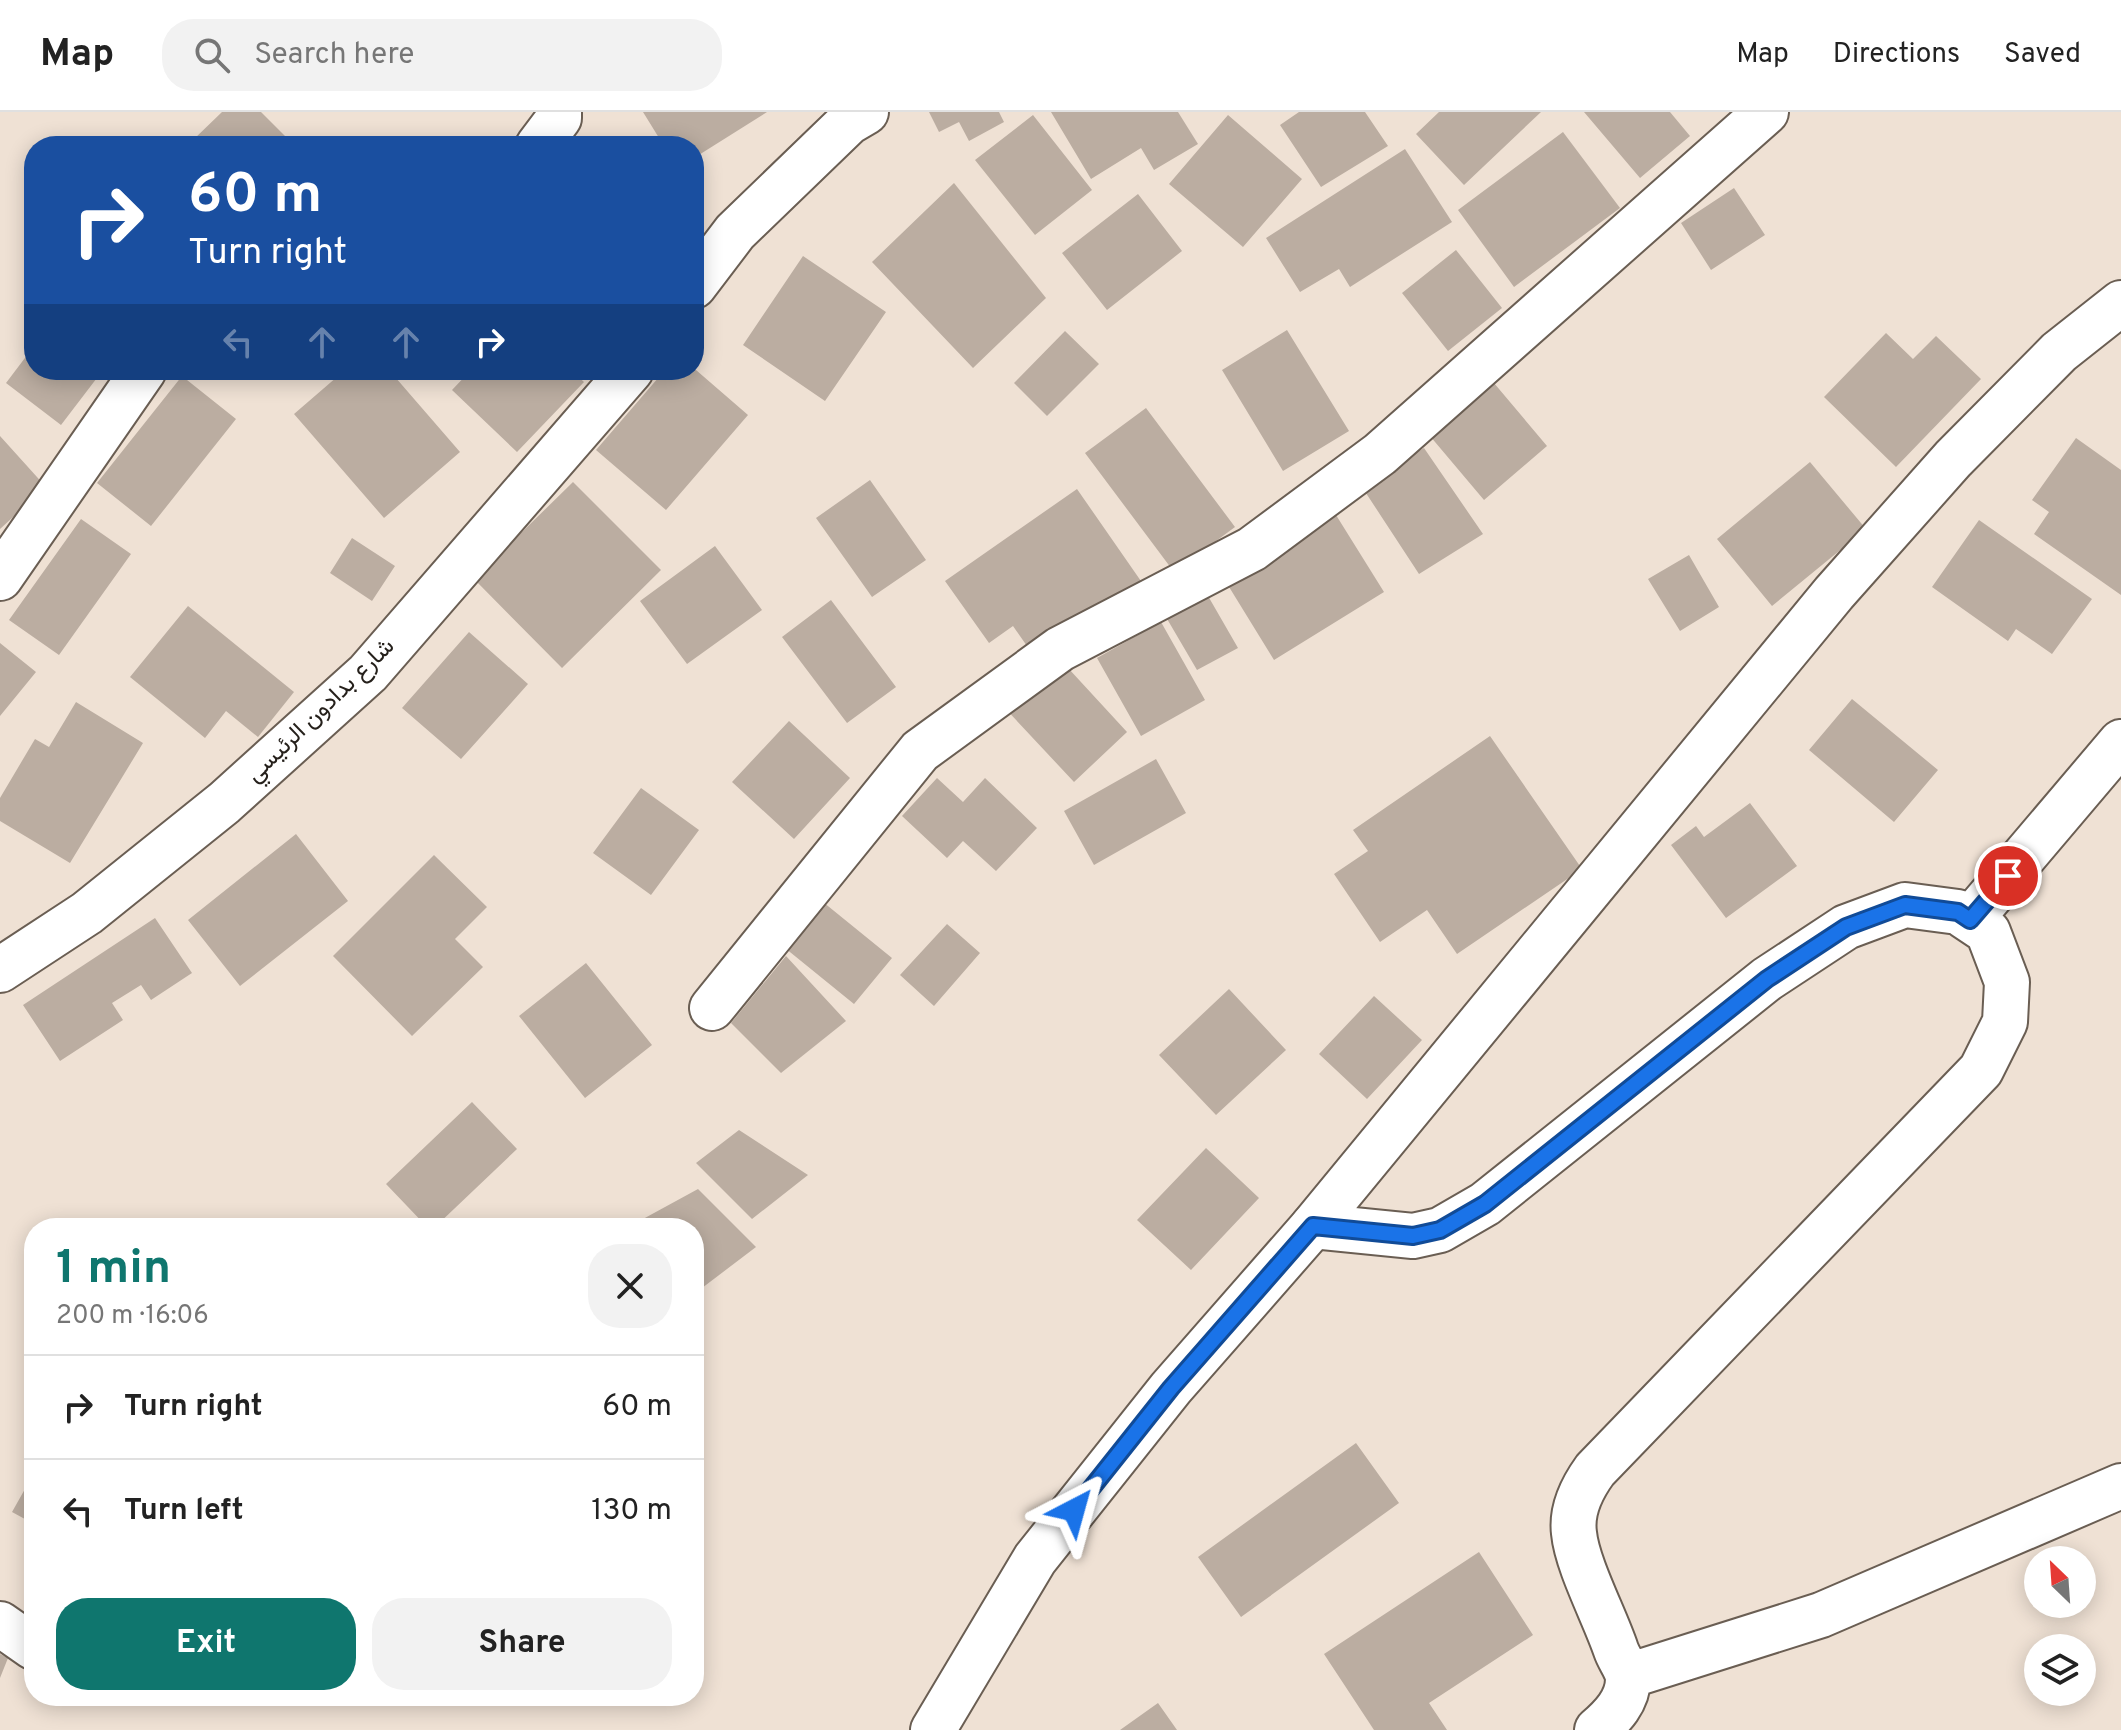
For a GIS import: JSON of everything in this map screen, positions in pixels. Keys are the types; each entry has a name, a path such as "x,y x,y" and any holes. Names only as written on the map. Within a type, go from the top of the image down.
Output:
{"street":[{"path":"546,136 559,118 559,112"},
{"path":"704,273 735,232 849,122 866,112"},
{"path":"712,1008 920,751 1060,649 1252,549 1380,454 1766,112"},
{"path":"933,1730 1035,1559 1171,1388 1313,1226 1834,593 1953,459 2048,362 2121,303"},
{"path":"0,578 137,380"},
{"name":"شارع بدادون الرئيسي","path":"0,970 87,913 224,803 368,673 617,380"},
{"path":"1970,920 2121,742"},
{"path":"1313,1226 1413,1236 1440,1230 1485,1204 1767,979 1846,927 1905,905 1958,912 1988,932 2007,982 2005,1022 1981,1070 1595,1470 1584,1486 1576,1505 1573,1532 1583,1566 1628,1676 1624,1696 1614,1715 1597,1730"},
{"path":"1628,1676 1821,1615 2121,1486"},
{"path":"0,1624 24,1641"}],"building":[{"path":"222,112 261,112 285,136 197,136"},
{"path":"643,112 767,112 704,152 704,136 658,136"},
{"path":"929,112 999,112 1004,122 969,141 959,122 939,132"},
{"path":"1051,112 1178,112 1198,144 1154,170 1141,148 1091,179"},
{"path":"1299,112 1365,112 1388,146 1321,187 1280,125"},
{"path":"1439,112 1541,112 1464,185 1416,134"},
{"path":"1584,112 1670,112 1690,136 1640,178"},
{"path":"1033,115 1092,190 1035,235 975,160"},
{"path":"1228,115 1302,179 1243,247 1169,184"},
{"path":"1563,132 1620,208 1514,287 1458,210"},
{"path":"1405,149 1452,222 1350,287 1339,269 1300,292 1266,238"},
{"path":"954,183 1046,298 973,368 872,262"},
{"path":"1734,188 1765,235 1711,270 1681,223"},
{"path":"1138,194 1182,251 1107,310 1062,253"},
{"path":"1456,250 1502,308 1448,351 1402,293"},
{"path":"803,256 886,312 825,401 743,345"},
{"path":"1287,330 1349,431 1283,471 1222,370"},
{"path":"1065,331 1099,364 1047,416 1014,383"},
{"path":"1886,333 1913,359 1936,336 1981,379 1896,467 1824,397"},
{"path":"24,359 24,380 95,380 61,425 6,383"},
{"path":"1483,370 1547,446 1484,500 1419,423"},
{"path":"704,377 748,415 666,510 596,450 656,380 704,380"},
{"path":"179,380 187,380 236,419 151,526 97,483"},
{"path":"333,380 398,380 460,452 384,518 294,414"},
{"path":"462,380 584,382 517,452 452,390"},
{"path":"1146,408 1235,527 1174,572 1085,453"},
{"path":"0,436 46,487 0,529"},
{"path":"2076,438 2121,470 2121,595 2034,534 2049,512 2032,500"},
{"path":"1424,448 1483,534 1419,574 1362,487"},
{"path":"1810,462 1866,529 1772,606 1717,539"},
{"path":"870,480 926,560 872,597 816,518"},
{"path":"573,482 661,570 562,668 474,579"},
{"path":"1077,489 1143,584 1036,659 1013,626 989,643 945,581"},
{"path":"1336,515 1384,592 1274,660 1226,582"},
{"path":"81,519 131,554 59,655 9,620"},
{"path":"1979,520 2092,599 2052,654 2016,629 2008,641 1932,587"},
{"path":"352,538 395,566 372,601 330,573"},
{"path":"715,546 762,610 687,664 640,601"},
{"path":"1689,555 1719,607 1680,631 1648,579"},
{"path":"1204,589 1238,648 1197,670 1163,612"},
{"path":"831,600 896,687 847,723 782,637"},
{"path":"188,606 294,692 258,737 226,711 205,738 130,677"},
{"path":"1161,622 1205,700 1141,736 1097,658"},
{"path":"469,632 528,684 461,759 402,708"},
{"path":"0,643 36,672 0,716"},
{"path":"1057,656 1127,732 1074,782 1003,706"},
{"path":"1852,699 1938,770 1894,822 1809,750"},
{"path":"76,702 143,743 70,863 0,821 0,798 35,739 49,747"},
{"path":"789,721 850,778 794,839 732,782"},
{"path":"1490,736 1582,869 1457,954 1427,910 1380,942 1334,874 1368,851 1353,830"},
{"path":"1156,759 1186,813 1094,865 1064,811"},
{"path":"937,778 963,802 985,778 1037,828 996,871 963,841 947,858 902,816"},
{"path":"641,788 699,830 651,895 593,853"},
{"path":"1750,803 1797,866 1726,918 1671,845 1696,826 1704,837"},
{"path":"296,834 348,901 240,986 188,920"},
{"path":"434,855 487,907 455,939 483,967 412,1036 333,956"},
{"path":"823,902 892,958 854,1004 785,948"},
{"path":"155,918 192,973 151,1000 141,985 112,1003 123,1020 60,1061 23,1005"},
{"path":"947,924 980,953 934,1006 900,975"},
{"path":"786,956 846,1021 781,1073 731,1023"},
{"path":"586,963 652,1045 585,1098 519,1016"},
{"path":"1229,989 1286,1050 1216,1115 1159,1055"},
{"path":"1374,996 1422,1040 1367,1099 1319,1054"},
{"path":"472,1102 517,1149 445,1218 418,1218 386,1184"},
{"path":"739,1130 808,1175 752,1219 696,1163"},
{"path":"1206,1148 1259,1198 1191,1270 1137,1220"},
{"path":"698,1189 756,1247 704,1286 704,1218 645,1218"},
{"path":"1356,1443 1399,1503 1241,1617 1198,1557"},
{"path":"24,1491 24,1519 12,1512"},
{"path":"1479,1552 1533,1635 1429,1703 1447,1730 1374,1730 1324,1654"},
{"path":"0,1654 8,1658 0,1678"},
{"path":"1158,1703 1177,1730 1120,1730"}],"route":[{"path":"1074,1510 1171,1388 1313,1226 1413,1236 1440,1230 1485,1204 1767,979 1846,927 1905,905 1958,912 1970,920 2008,876"}]}
